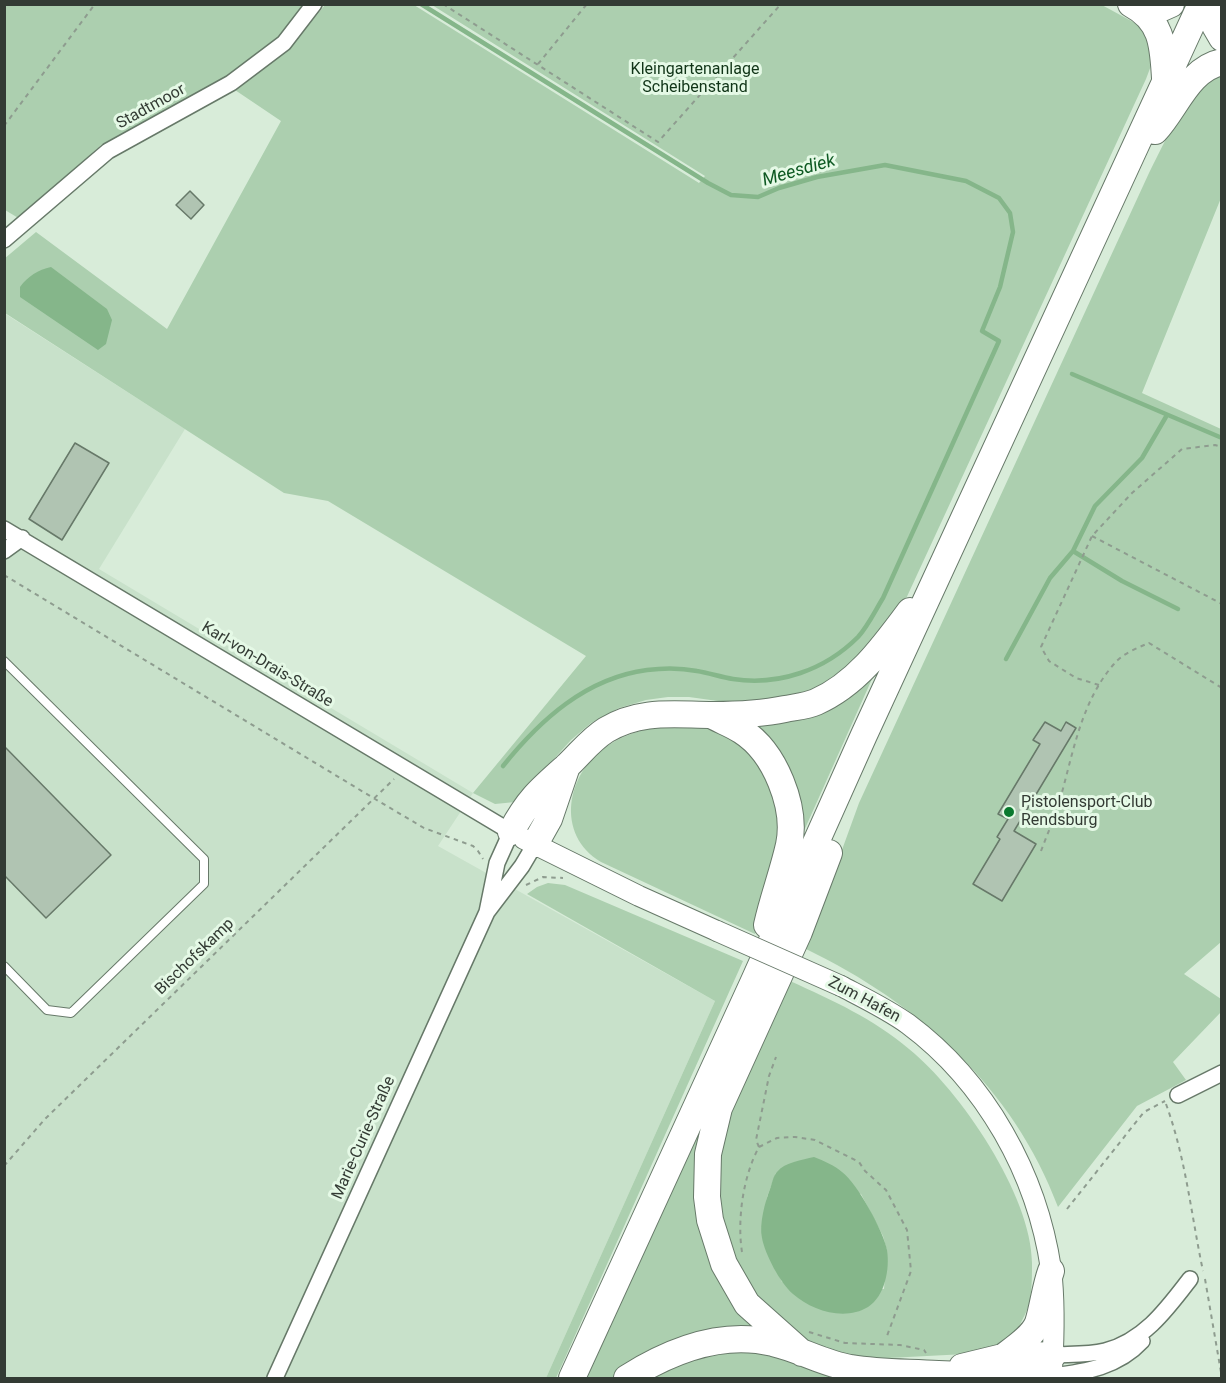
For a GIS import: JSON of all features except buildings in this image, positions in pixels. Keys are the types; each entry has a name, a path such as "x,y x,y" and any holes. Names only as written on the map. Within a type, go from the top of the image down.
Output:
{"highway":[{"path":"1137,7 1162,8 1171,4"},
{"path":"572,1378 1200,4"},
{"path":"1211,4 1215,26 1221,38"},
{"path":"1137,7 1152,20 1163,42 1165,83"},
{"path":"1131,154 1158,128 1197,75 1206,67 1221,62"},
{"path":"510,832 542,787 567,766 586,745 607,729 632,719 657,713 751,714 816,702 856,675 881,650 941,570"},
{"path":"710,715 743,731 759,746 781,780 787,800 789,842 754,981"},
{"path":"861,744 855,786 799,932 719,1108 708,1154 707,1178 709,1209 715,1238 724,1264 747,1304 805,1342 822,1362 851,1368 972,1377 1052,1370"},
{"path":"535,844 549,819 567,766"},
{"path":"939,1374 1003,1356 1021,1343 1037,1324 1044,1290 1051,1271"},
{"path":"627,1378 657,1360 714,1341 752,1339 775,1343 805,1342"},
{"path":"1003,1356 1052,1370"}],"main road":[{"name":"Zum Hafen","path":"510,832 639,896 841,986 876,1004 924,1037 963,1076 988,1108 1011,1144 1034,1200 1051,1271 1054,1314 1052,1370"}],"street":[{"name":"Stadtmoor","path":"4,240 108,151 231,83 284,43 314,4"},
{"name":"Karl-von-Drais-Straße","path":"4,529 510,832"},
{"path":"4,551 22,538"},
{"name":"Marie-Curie-Straße","path":"275,1378 487,912 497,863 510,832"},
{"name":"Marie-Curie-Straße","path":"487,912 505,890 535,844"},
{"path":"1172,1098 1221,1073"},
{"path":"1052,1370 1088,1372 1110,1364 1138,1346 1154,1329 1190,1279"}],"lane":[{"path":"4,660 204,859 204,884 71,1013 47,1010 4,966"}],"path":[{"path":"4,126 96,4"},
{"path":"443,4 658,142 781,4"},
{"path":"538,64 587,4"},
{"path":"1099,685 1076,678 1049,661 1041,646 1092,536 1132,492 1182,449 1215,445 1221,447"},
{"path":"1092,536 1221,604"},
{"path":"4,575 424,828 472,846 478,850 483,861"},
{"path":"1041,851 1058,805 1080,725 1092,696 1115,662 1134,649 1149,643 1221,688"},
{"name":"Bischofskamp","path":"4,1166 45,1119 405,768"},
{"path":"759,1147 756,1140 768,1076 776,1057"},
{"path":"1067,1209 1144,1112 1172,1098 1175,1130 1189,1189 1221,1378"},
{"path":"744,1258 740,1228 745,1190 753,1157 759,1147 777,1138 795,1137 815,1140 859,1162 865,1172 886,1190 907,1230 910,1271 887,1336"},
{"path":"805,1342 900,1345 919,1350"}],"shaded area":[{"path":"51,267 107,309 112,320 106,344 98,350 20,297 20,287 26,280"},
{"path":"4,313 185,429 99,569 473,793 438,846 715,1001 546,1378 5,1378"},
{"path":"814,1157 836,1167 855,1186 869,1208 885,1242 888,1265 885,1282 874,1302 859,1311 839,1314 819,1309 801,1300 778,1276 764,1245 761,1232 762,1220 774,1176 789,1164"}],"green space":[{"name":"Kleingartenanlage Scheibenstand","path":"1100,4 1146,29 1152,63 898,616 834,682 780,702 725,702 689,697 668,697 646,700 619,708 591,723 571,740 515,802 495,804 473,793 586,656 328,501 284,493 5,313 4,259 36,232 167,329 281,121 235,90 290,48 325,5 414,5 699,183 705,176 432,5"},
{"path":"5,5 307,5 280,40 225,78 101,145 20,219 5,210"},
{"path":"1221,73 1221,198 1142,393 1221,429 1221,942 1184,974 1221,999 1221,1012 1173,1062 1186,1080 1137,1106 1058,1207 1039,1164 1016,1124 988,1087 958,1054 886,995 806,949 859,803 1149,173 1187,105 1208,82"},
{"path":"871,679 803,833 800,833 742,722 856,690"},
{"path":"682,725 720,732 740,743 764,768 782,813 770,893 755,934 601,862 586,850 577,836 572,821 571,804 582,772 593,758 607,746 634,733 652,728"},
{"path":"548,883 565,885 743,961 556,1378 546,1378 715,1001 527,894"},
{"path":"790,981 852,1011 896,1038 929,1067 970,1117 990,1146 1020,1207 1029,1236 1032,1263 1030,1300 1018,1329 1022,1335 985,1353 869,1359 832,1353 807,1343 750,1296 720,1221 717,1172 727,1118","holes":["776,1173 861,1194 883,1236 887,1251 884,1289 782,1282 762,1237 767,1197"]},
{"path":"719,1086 701,1168 762,1333 619,1378 583,1378"},
{"path":"726,1352 775,1355 858,1378 650,1378 687,1363"}],"waterway":[{"name":"Meesdiek","path":"421,4 708,183 731,195 758,197 817,177 885,165 966,181 999,198 1010,213 1013,232 1000,287 982,331 999,341 883,598 858,637 845,649 816,667 784,677 750,681 691,670 665,669 647,670 604,682 584,692 549,718 503,766"},
{"name":"Meesdiek","path":"1072,374 1222,438"},
{"path":"1167,415 1142,458 1095,506 1073,551 1122,581 1178,609"},
{"path":"1006,659 1050,578 1073,551"}],"place":[{"name":"Pistolensport-Club Rendsburg","path":"1009,812"}]}
